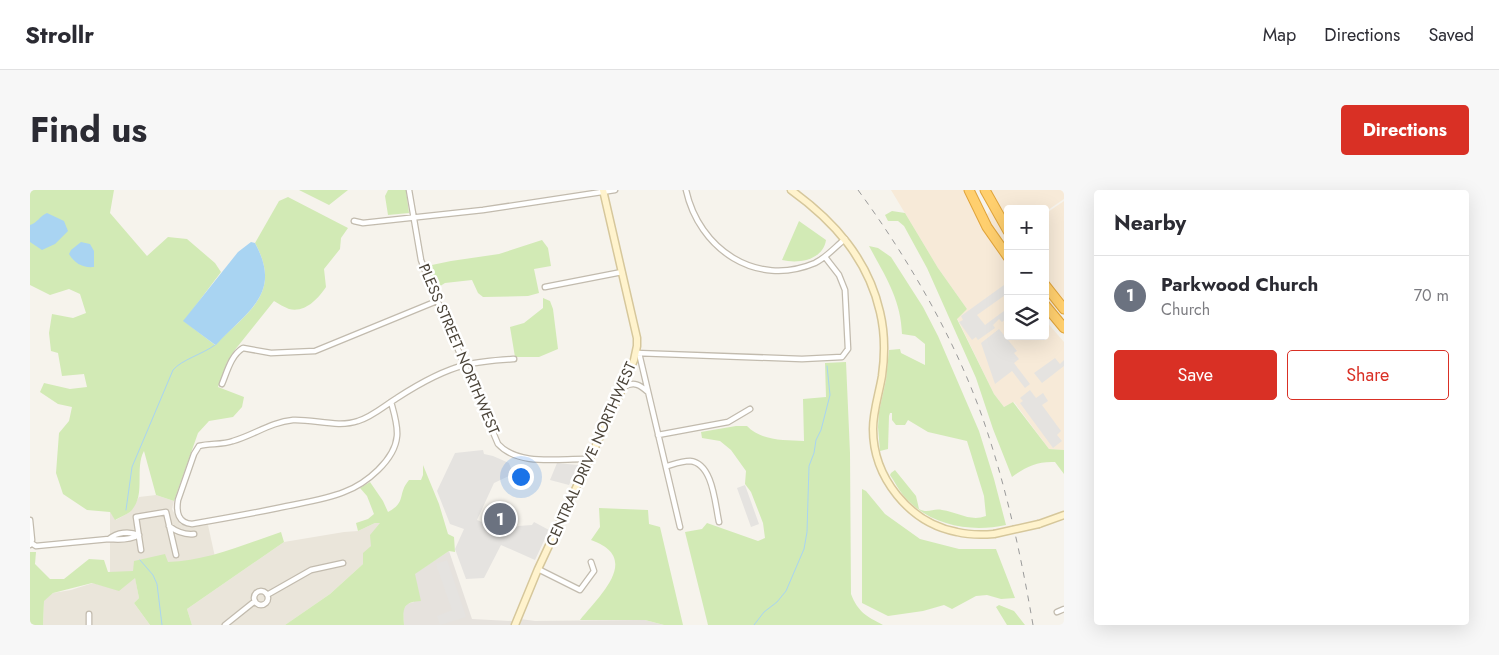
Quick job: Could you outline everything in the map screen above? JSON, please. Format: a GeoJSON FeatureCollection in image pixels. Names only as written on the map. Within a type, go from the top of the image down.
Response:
{"type":"FeatureCollection","features":[{"type":"Feature","properties":{"kind":"highway"},"geometry":{"type":"LineString","coordinates":[[969,190],[987,227],[1004,251]]}},
{"type":"Feature","properties":{"kind":"highway"},"geometry":{"type":"LineString","coordinates":[[985,190],[1004,224]]}},
{"type":"Feature","properties":{"kind":"highway"},"geometry":{"type":"LineString","coordinates":[[1049,291],[1064,309]]}},
{"type":"Feature","properties":{"kind":"highway"},"geometry":{"type":"LineString","coordinates":[[1049,310],[1064,328]]}},
{"type":"Feature","properties":{"kind":"main road"},"geometry":{"type":"LineString","coordinates":[[791,190],[826,218],[845,239],[869,277],[878,301],[884,344],[883,364],[874,412],[873,431],[878,458],[885,477],[901,501],[925,520],[955,532],[981,535],[1039,524],[1064,514]]}},
{"type":"Feature","properties":{"kind":"main road","name":"CENTRAL DRIVE NORTHWEST"},"geometry":{"type":"LineString","coordinates":[[515,625],[538,569],[638,353],[637,338],[603,191]]}},
{"type":"Feature","properties":{"kind":"main road"},"geometry":{"type":"LineString","coordinates":[[1050,520],[1064,510]]}},
{"type":"Feature","properties":{"kind":"street","name":"PLESS STREET NORTHWEST"},"geometry":{"type":"LineString","coordinates":[[409,190],[421,260],[498,444],[508,452],[520,457],[589,459]]}},
{"type":"Feature","properties":{"kind":"street"},"geometry":{"type":"LineString","coordinates":[[354,221],[363,223],[484,210],[615,190]]}},
{"type":"Feature","properties":{"kind":"street"},"geometry":{"type":"LineString","coordinates":[[686,190],[691,210],[710,239],[727,254],[742,263],[779,271],[809,265],[825,257],[845,239]]}},
{"type":"Feature","properties":{"kind":"street"},"geometry":{"type":"LineString","coordinates":[[680,527],[667,466],[638,353],[802,359],[838,358],[846,353],[848,333],[844,290],[839,275],[825,257]]}},
{"type":"Feature","properties":{"kind":"street"},"geometry":{"type":"LineString","coordinates":[[545,286],[622,272]]}},
{"type":"Feature","properties":{"kind":"street"},"geometry":{"type":"LineString","coordinates":[[222,384],[238,350],[243,348],[271,354],[314,351],[438,301]]}},
{"type":"Feature","properties":{"kind":"street"},"geometry":{"type":"LineString","coordinates":[[391,402],[396,424],[397,436],[395,444],[379,468],[356,487],[335,495],[302,503],[192,524],[184,523],[179,516],[176,508],[178,500],[194,454],[199,446],[234,441],[265,426],[280,422],[308,420],[356,422],[367,418],[391,402],[428,380],[449,370],[465,365],[514,359]]}},
{"type":"Feature","properties":{"kind":"street"},"geometry":{"type":"LineString","coordinates":[[623,387],[635,383],[648,393]]}},
{"type":"Feature","properties":{"kind":"street"},"geometry":{"type":"LineString","coordinates":[[658,435],[728,422],[750,410]]}},
{"type":"Feature","properties":{"kind":"street"},"geometry":{"type":"LineString","coordinates":[[667,466],[692,461],[703,466],[708,475],[719,522]]}},
{"type":"Feature","properties":{"kind":"street"},"geometry":{"type":"LineString","coordinates":[[141,550],[136,517],[166,512],[176,556]]}},
{"type":"Feature","properties":{"kind":"street"},"geometry":{"type":"LineString","coordinates":[[30,520],[31,544],[36,546],[109,539],[115,534],[133,533],[139,535]]}},
{"type":"Feature","properties":{"kind":"street"},"geometry":{"type":"LineString","coordinates":[[169,526],[182,533],[194,534]]}},
{"type":"Feature","properties":{"kind":"street"},"geometry":{"type":"LineString","coordinates":[[538,569],[580,590],[594,571],[591,562]]}},
{"type":"Feature","properties":{"kind":"street"},"geometry":{"type":"LineString","coordinates":[[267,595],[311,570],[343,563]]}},
{"type":"Feature","properties":{"kind":"street"},"geometry":{"type":"LineString","coordinates":[[225,625],[255,601],[254,598],[258,592],[264,592],[267,595]]}},
{"type":"Feature","properties":{"kind":"street"},"geometry":{"type":"LineString","coordinates":[[255,601],[257,604],[264,604],[268,598],[267,595]]}},
{"type":"Feature","properties":{"kind":"street"},"geometry":{"type":"LineString","coordinates":[[1057,612],[1064,609]]}},
{"type":"Feature","properties":{"kind":"street"},"geometry":{"type":"LineString","coordinates":[[88,625],[89,614]]}},
{"type":"Feature","properties":{"kind":"shaded area"},"geometry":{"type":"Polygon","coordinates":[[[891,190],[965,190],[981,221],[997,203],[991,190],[1064,190],[1064,199],[1049,209],[1049,205],[1004,205],[1004,340],[1049,340],[1049,325],[1064,342],[1064,450],[1049,449],[1014,402],[1004,407],[994,394],[957,318],[967,309],[938,268],[891,190]]]}},
{"type":"Feature","properties":{"kind":"shaded area"},"geometry":{"type":"Polygon","coordinates":[[[1064,201],[1064,301],[1049,314],[1049,250],[1049,211],[1064,201]]]}},
{"type":"Feature","properties":{"kind":"shaded area"},"geometry":{"type":"Polygon","coordinates":[[[1004,285],[1004,296],[977,315],[985,325],[1004,311],[1004,320],[1002,322],[999,319],[993,325],[995,328],[978,340],[976,337],[972,340],[959,322],[963,320],[961,316],[1004,285]]]}},
{"type":"Feature","properties":{"kind":"shaded area"},"geometry":{"type":"Polygon","coordinates":[[[999,329],[1004,335],[1004,340],[1008,340],[1017,351],[1014,353],[1019,359],[1014,363],[1030,384],[1025,388],[1012,371],[995,384],[981,343],[999,329]]]}},
{"type":"Feature","properties":{"kind":"shaded area"},"geometry":{"type":"Polygon","coordinates":[[[1055,358],[1060,364],[1064,360],[1064,366],[1042,383],[1034,373],[1055,358]]]}},
{"type":"Feature","properties":{"kind":"shaded area"},"geometry":{"type":"Polygon","coordinates":[[[1030,390],[1036,398],[1043,393],[1048,401],[1042,405],[1061,431],[1057,435],[1062,441],[1053,448],[1020,403],[1023,401],[1020,398],[1030,390]]]}},
{"type":"Feature","properties":{"kind":"shaded area"},"geometry":{"type":"Polygon","coordinates":[[[483,450],[484,454],[509,463],[513,474],[494,483],[477,520],[509,533],[518,526],[532,525],[534,522],[549,530],[535,560],[501,545],[484,578],[466,579],[455,549],[464,529],[450,524],[437,491],[455,453],[483,450]]]}},
{"type":"Feature","properties":{"kind":"shaded area"},"geometry":{"type":"Polygon","coordinates":[[[557,463],[578,465],[569,485],[550,480],[557,463]]]}},
{"type":"Feature","properties":{"kind":"shaded area"},"geometry":{"type":"Polygon","coordinates":[[[745,485],[759,524],[751,527],[737,488],[745,485]]]}},
{"type":"Feature","properties":{"kind":"shaded area"},"geometry":{"type":"Polygon","coordinates":[[[156,495],[174,501],[172,509],[180,524],[191,527],[208,525],[215,557],[110,579],[110,512],[116,520],[130,512],[139,497],[156,495]]]}},
{"type":"Feature","properties":{"kind":"shaded area"},"geometry":{"type":"Polygon","coordinates":[[[375,523],[381,523],[363,564],[330,594],[285,625],[192,625],[187,609],[284,542],[358,531],[375,523]]]}},
{"type":"Feature","properties":{"kind":"shaded area"},"geometry":{"type":"Polygon","coordinates":[[[449,551],[472,619],[512,621],[511,625],[404,625],[403,610],[407,604],[414,602],[414,574],[449,551]]]}},
{"type":"Feature","properties":{"kind":"shaded area"},"geometry":{"type":"Polygon","coordinates":[[[447,560],[466,617],[440,625],[437,616],[452,610],[436,564],[447,560]]]}},
{"type":"Feature","properties":{"kind":"shaded area"},"geometry":{"type":"Polygon","coordinates":[[[135,577],[139,598],[134,603],[150,625],[43,625],[44,600],[53,593],[93,583],[119,590],[135,577]]]}},
{"type":"Feature","properties":{"kind":"shaded area"},"geometry":{"type":"Polygon","coordinates":[[[520,619],[535,621],[645,620],[664,625],[518,625],[520,619]]]}},
{"type":"Feature","properties":{"kind":"green space"},"geometry":{"type":"Polygon","coordinates":[[[30,190],[114,190],[110,213],[147,256],[168,237],[187,239],[215,263],[221,272],[184,321],[215,345],[258,301],[263,289],[265,276],[263,261],[255,243],[279,201],[288,197],[348,228],[341,238],[340,249],[324,269],[326,287],[319,296],[306,307],[295,310],[274,301],[234,351],[227,362],[218,387],[244,397],[242,407],[233,417],[209,421],[198,433],[174,501],[156,495],[144,451],[141,458],[138,498],[135,506],[127,514],[115,520],[110,512],[87,510],[63,494],[56,473],[59,433],[69,421],[72,407],[58,404],[40,392],[44,383],[70,389],[87,387],[84,374],[62,376],[58,353],[51,351],[49,333],[52,314],[73,318],[86,313],[80,294],[69,289],[50,295],[30,285],[30,190]]]}},
{"type":"Feature","properties":{"kind":"green space"},"geometry":{"type":"Polygon","coordinates":[[[299,190],[348,190],[329,205],[299,190]]]}},
{"type":"Feature","properties":{"kind":"green space"},"geometry":{"type":"Polygon","coordinates":[[[388,190],[406,190],[409,213],[388,215],[385,196],[388,190]]]}},
{"type":"Feature","properties":{"kind":"green space"},"geometry":{"type":"Polygon","coordinates":[[[892,211],[905,213],[938,268],[967,309],[957,319],[994,394],[1004,407],[1013,402],[1049,449],[1064,450],[1064,474],[1055,462],[1049,462],[1032,465],[1012,477],[976,378],[927,268],[904,226],[898,221],[888,221],[885,215],[892,211]]]}},
{"type":"Feature","properties":{"kind":"green space"},"geometry":{"type":"Polygon","coordinates":[[[799,221],[826,240],[824,247],[815,256],[803,261],[782,260],[799,221]]]}},
{"type":"Feature","properties":{"kind":"green space"},"geometry":{"type":"Polygon","coordinates":[[[542,240],[548,248],[551,266],[534,269],[539,293],[528,296],[483,297],[478,293],[472,280],[445,283],[437,288],[427,266],[499,254],[542,240]]]}},
{"type":"Feature","properties":{"kind":"green space"},"geometry":{"type":"Polygon","coordinates":[[[869,246],[878,248],[891,257],[923,307],[938,336],[979,431],[1006,525],[978,528],[964,527],[937,520],[924,513],[913,505],[901,493],[890,475],[895,470],[916,496],[919,509],[928,511],[942,510],[975,518],[986,516],[984,496],[967,441],[928,432],[908,420],[905,425],[896,425],[892,420],[892,413],[890,413],[888,449],[880,451],[879,412],[886,380],[889,350],[900,349],[901,353],[925,365],[925,344],[915,336],[902,334],[899,310],[895,299],[869,246]]]}},
{"type":"Feature","properties":{"kind":"green space"},"geometry":{"type":"Polygon","coordinates":[[[543,298],[550,301],[553,309],[558,349],[539,357],[515,357],[510,327],[524,323],[543,308],[543,298]]]}},
{"type":"Feature","properties":{"kind":"green space"},"geometry":{"type":"Polygon","coordinates":[[[846,362],[850,453],[851,594],[863,613],[883,625],[708,625],[685,532],[702,529],[707,523],[758,541],[765,538],[763,523],[751,492],[745,484],[746,471],[731,450],[720,441],[702,438],[701,432],[747,426],[759,435],[766,437],[804,441],[803,399],[826,397],[825,363],[846,362]]]}},
{"type":"Feature","properties":{"kind":"green space"},"geometry":{"type":"Polygon","coordinates":[[[423,465],[439,504],[448,534],[454,537],[455,552],[449,551],[415,574],[421,601],[410,603],[405,607],[404,625],[285,625],[330,594],[363,564],[363,553],[371,546],[370,535],[380,523],[375,523],[358,531],[356,523],[368,519],[374,514],[367,496],[360,488],[370,482],[388,512],[398,505],[405,485],[409,480],[421,480],[423,465]]]}},
{"type":"Feature","properties":{"kind":"green space"},"geometry":{"type":"Polygon","coordinates":[[[862,489],[866,491],[885,514],[920,539],[959,549],[996,549],[1015,598],[1001,599],[987,595],[976,596],[952,609],[944,605],[923,611],[888,616],[862,603],[862,489]]]}},
{"type":"Feature","properties":{"kind":"green space"},"geometry":{"type":"Polygon","coordinates":[[[599,508],[648,510],[649,524],[660,527],[683,625],[664,625],[645,620],[580,620],[606,588],[615,567],[614,557],[606,548],[591,540],[600,527],[599,508]]]}},
{"type":"Feature","properties":{"kind":"green space"},"geometry":{"type":"Polygon","coordinates":[[[281,532],[284,542],[187,609],[192,625],[150,625],[134,603],[139,598],[135,578],[119,591],[92,583],[53,593],[44,601],[43,625],[30,625],[30,552],[36,552],[35,564],[50,579],[64,579],[89,559],[104,560],[108,572],[133,571],[134,561],[165,554],[168,562],[197,559],[281,532]]]}},
{"type":"Feature","properties":{"kind":"green space"},"geometry":{"type":"Polygon","coordinates":[[[999,605],[1014,611],[1025,625],[1007,625],[996,607],[999,605]]]}},
{"type":"Feature","properties":{"kind":"water"},"geometry":{"type":"Polygon","coordinates":[[[47,213],[64,221],[68,231],[55,244],[42,250],[30,242],[30,225],[47,213]]]}},
{"type":"Feature","properties":{"kind":"water"},"geometry":{"type":"Polygon","coordinates":[[[81,242],[90,244],[94,251],[94,267],[80,265],[69,254],[81,242]]]}},
{"type":"Feature","properties":{"kind":"water"},"geometry":{"type":"Polygon","coordinates":[[[251,242],[255,243],[263,261],[265,276],[263,289],[258,300],[249,311],[216,345],[183,321],[238,252],[251,242]]]}},
{"type":"Feature","properties":{"kind":"waterway"},"geometry":{"type":"LineString","coordinates":[[126,510],[132,467],[173,370],[181,363],[215,345]]}},
{"type":"Feature","properties":{"kind":"waterway"},"geometry":{"type":"LineString","coordinates":[[754,625],[764,612],[777,602],[786,591],[804,549],[807,532],[809,466],[830,395],[827,366]]}},
{"type":"Feature","properties":{"kind":"waterway"},"geometry":{"type":"LineString","coordinates":[[140,560],[153,575],[157,584],[162,625]]}},
{"type":"Feature","properties":{"kind":"railway"},"geometry":{"type":"LineString","coordinates":[[858,190],[895,243],[929,300],[972,389],[1006,495],[1033,625]]}},
{"type":"Feature","properties":{"kind":"place","name":"Parkwood Church"},"geometry":{"type":"Point","coordinates":[500,519]}}]}
